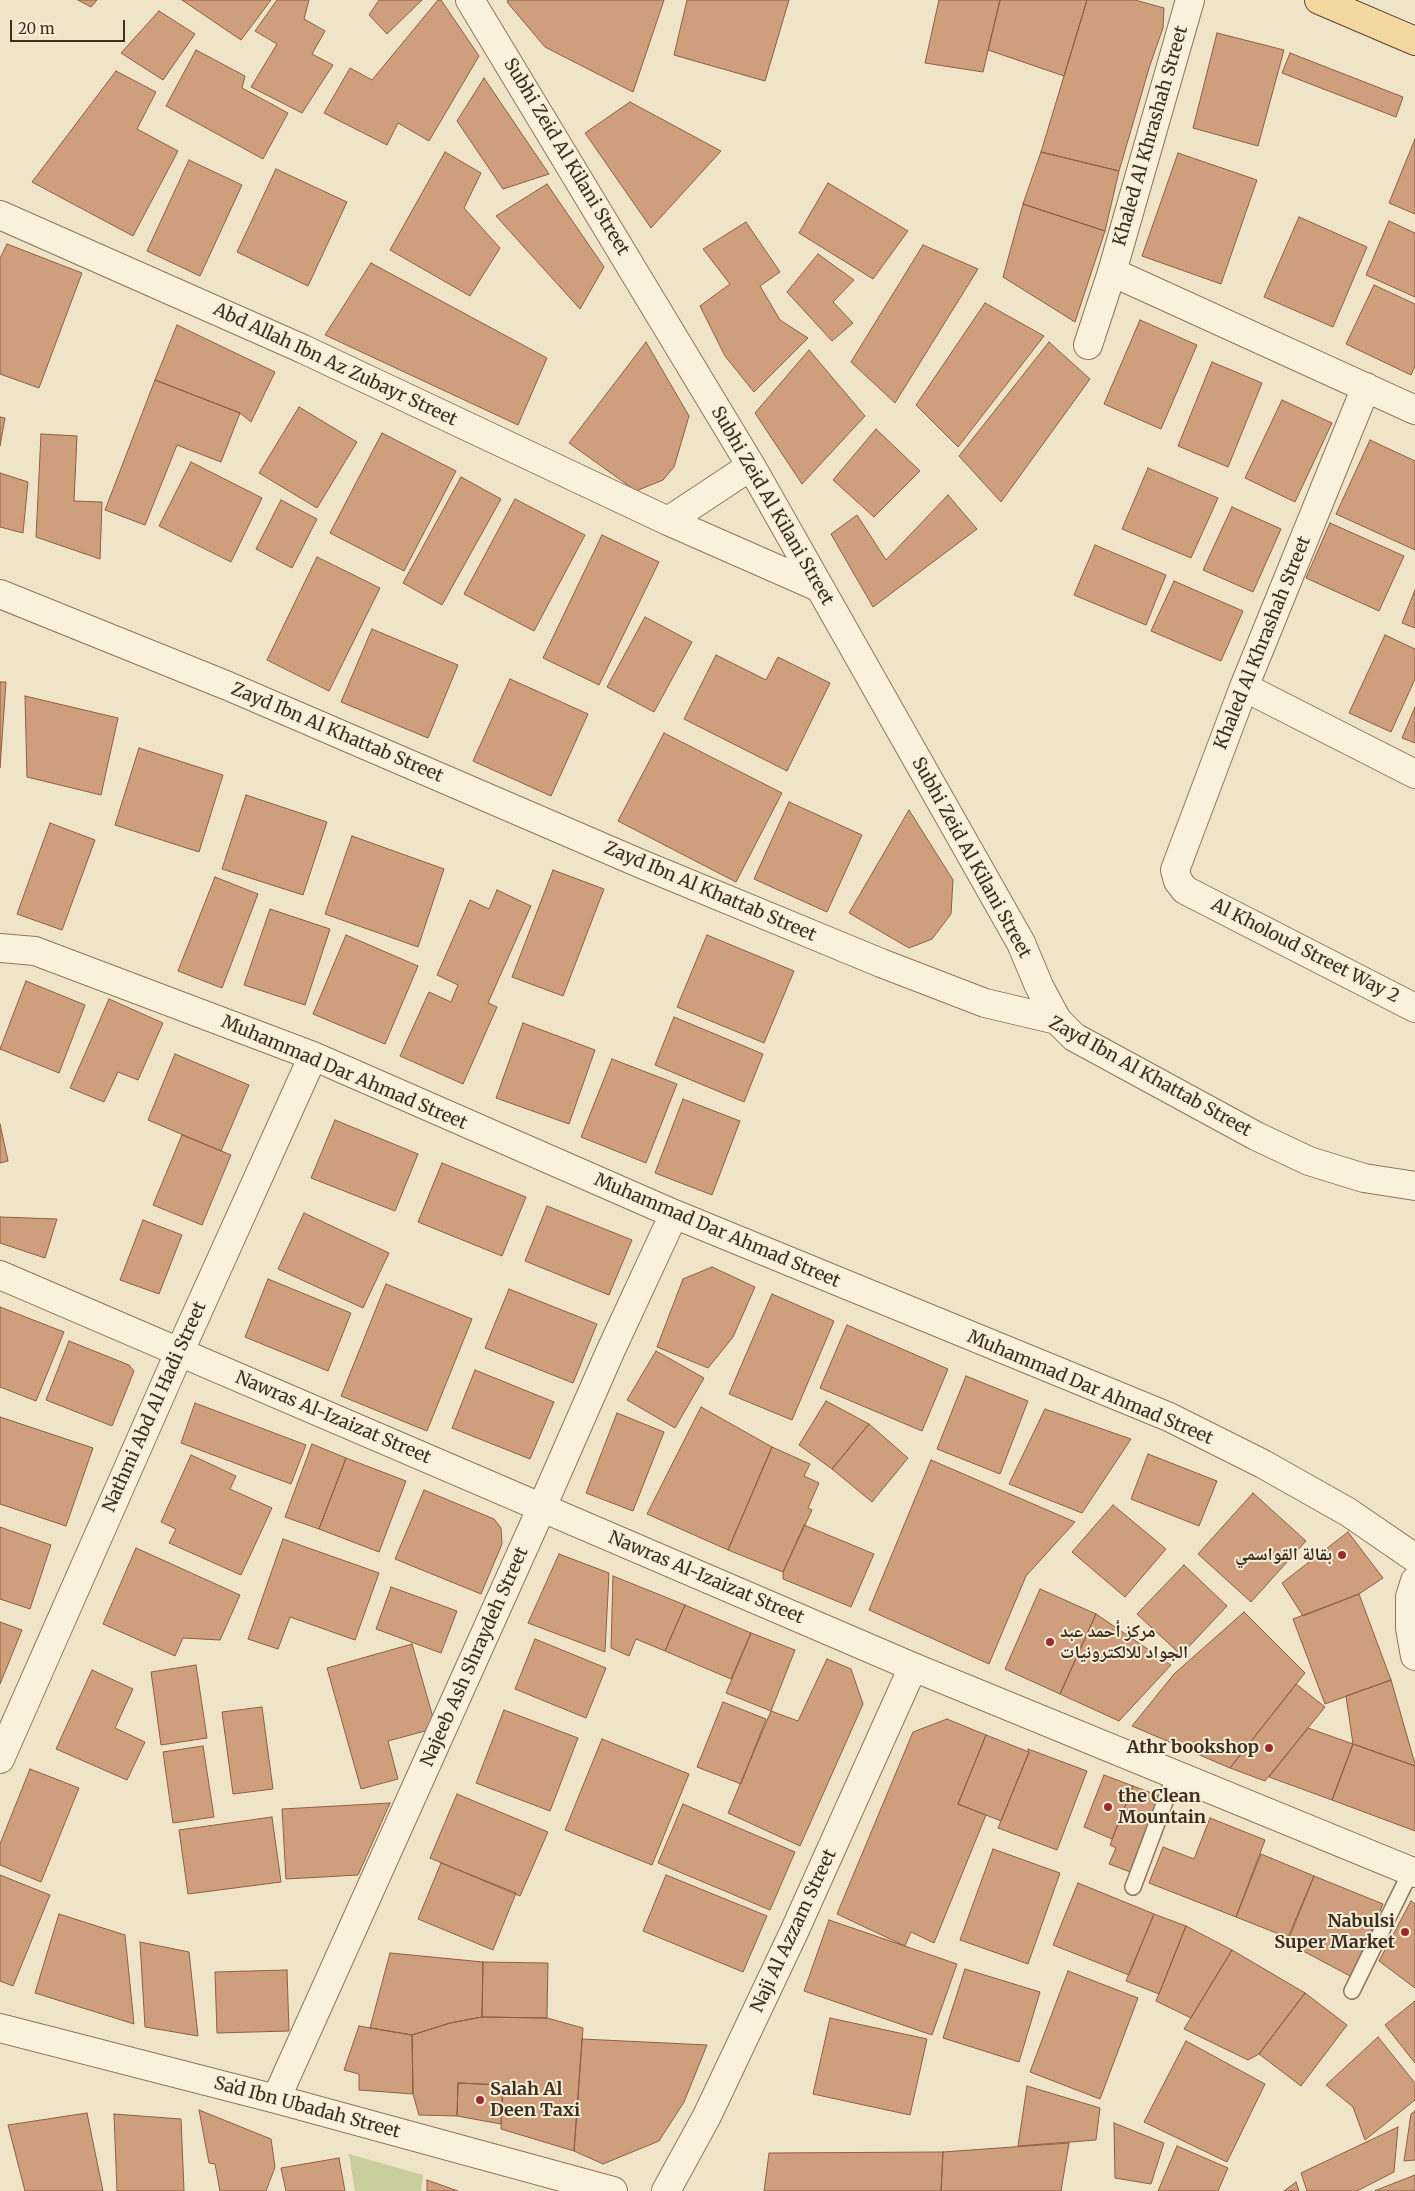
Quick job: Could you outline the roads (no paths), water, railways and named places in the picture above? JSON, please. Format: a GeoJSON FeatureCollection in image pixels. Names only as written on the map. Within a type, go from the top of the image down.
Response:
{"type":"FeatureCollection","features":[{"type":"Feature","properties":{"kind":"main road"},"geometry":{"type":"LineString","coordinates":[[1319,0],[1415,41]]}},
{"type":"Feature","properties":{"kind":"street","name":"Subhi Zeid Al Kilani Street"},"geometry":{"type":"LineString","coordinates":[[470,0],[751,466],[1021,943],[1039,986],[1066,1029]]}},
{"type":"Feature","properties":{"kind":"street","name":"Khaled Al Khrashah Street"},"geometry":{"type":"LineString","coordinates":[[1088,344],[1112,272],[1190,0]]}},
{"type":"Feature","properties":{"kind":"street","name":"Abd Allah Ibn Az Zubayr Street"},"geometry":{"type":"LineString","coordinates":[[0,215],[304,349],[668,521],[818,587]]}},
{"type":"Feature","properties":{"kind":"street"},"geometry":{"type":"LineString","coordinates":[[1112,272],[1415,410]]}},
{"type":"Feature","properties":{"kind":"street","name":"Khaled Al Khrashah Street"},"geometry":{"type":"LineString","coordinates":[[1195,895],[1185,890],[1178,881],[1175,870],[1244,687],[1366,387]]}},
{"type":"Feature","properties":{"kind":"street"},"geometry":{"type":"LineString","coordinates":[[668,521],[751,466]]}},
{"type":"Feature","properties":{"kind":"street","name":"Zayd Ibn Al Khattab Street"},"geometry":{"type":"LineString","coordinates":[[0,594],[228,686],[639,863],[881,963],[985,1003],[1066,1029],[1256,1136],[1309,1161],[1364,1178],[1415,1186]]}},
{"type":"Feature","properties":{"kind":"street"},"geometry":{"type":"LineString","coordinates":[[1244,687],[1415,774]]}},
{"type":"Feature","properties":{"kind":"street","name":"Al Kholoud Street Way 2"},"geometry":{"type":"LineString","coordinates":[[1195,895],[1415,1008]]}},
{"type":"Feature","properties":{"kind":"street","name":"Muhammad Dar Ahmad Street"},"geometry":{"type":"LineString","coordinates":[[0,948],[35,951],[313,1056],[674,1214],[1169,1417],[1263,1464],[1348,1512],[1415,1558]]}},
{"type":"Feature","properties":{"kind":"street","name":"Nathmi Abd Al Hadi Street"},"geometry":{"type":"LineString","coordinates":[[0,1759],[179,1353],[313,1056]]}},
{"type":"Feature","properties":{"kind":"street","name":"Najeeb Ash Shraydeh Street"},"geometry":{"type":"LineString","coordinates":[[276,2099],[610,1352],[674,1214]]}},
{"type":"Feature","properties":{"kind":"street","name":"Nawras Al-Izaizat Street"},"geometry":{"type":"LineString","coordinates":[[0,1274],[179,1353],[913,1667],[1413,1872]]}},
{"type":"Feature","properties":{"kind":"street"},"geometry":{"type":"LineString","coordinates":[[1415,1581],[1410,1597],[1410,1628],[1415,1656]]}},
{"type":"Feature","properties":{"kind":"street","name":"Naji Al Azzam Street"},"geometry":{"type":"LineString","coordinates":[[666,2191],[707,2116],[736,2055],[913,1667]]}},
{"type":"Feature","properties":{"kind":"street","name":"Saʻd Ibn Ubadah Street"},"geometry":{"type":"LineString","coordinates":[[0,2028],[276,2099],[613,2191]]}},
{"type":"Feature","properties":{"kind":"lane"},"geometry":{"type":"LineString","coordinates":[[1133,1887],[1175,1775]]}},
{"type":"Feature","properties":{"kind":"lane"},"geometry":{"type":"LineString","coordinates":[[1352,1992],[1413,1872]]}},
{"type":"Feature","properties":{"kind":"place","name":"بقالة القواسمي"},"geometry":{"type":"Point","coordinates":[1342,1555]}},
{"type":"Feature","properties":{"kind":"place","name":"مركز أحمد عبد الجواد للالكترونيات"},"geometry":{"type":"Point","coordinates":[1050,1642]}},
{"type":"Feature","properties":{"kind":"place","name":"Athr bookshop"},"geometry":{"type":"Point","coordinates":[1269,1748]}},
{"type":"Feature","properties":{"kind":"place","name":"the Clean Mountain"},"geometry":{"type":"Point","coordinates":[1108,1807]}},
{"type":"Feature","properties":{"kind":"place","name":"Nabulsi Super Market"},"geometry":{"type":"Point","coordinates":[1405,1932]}},
{"type":"Feature","properties":{"kind":"place","name":"Salah Al Deen Taxi"},"geometry":{"type":"Point","coordinates":[480,2100]}}]}
